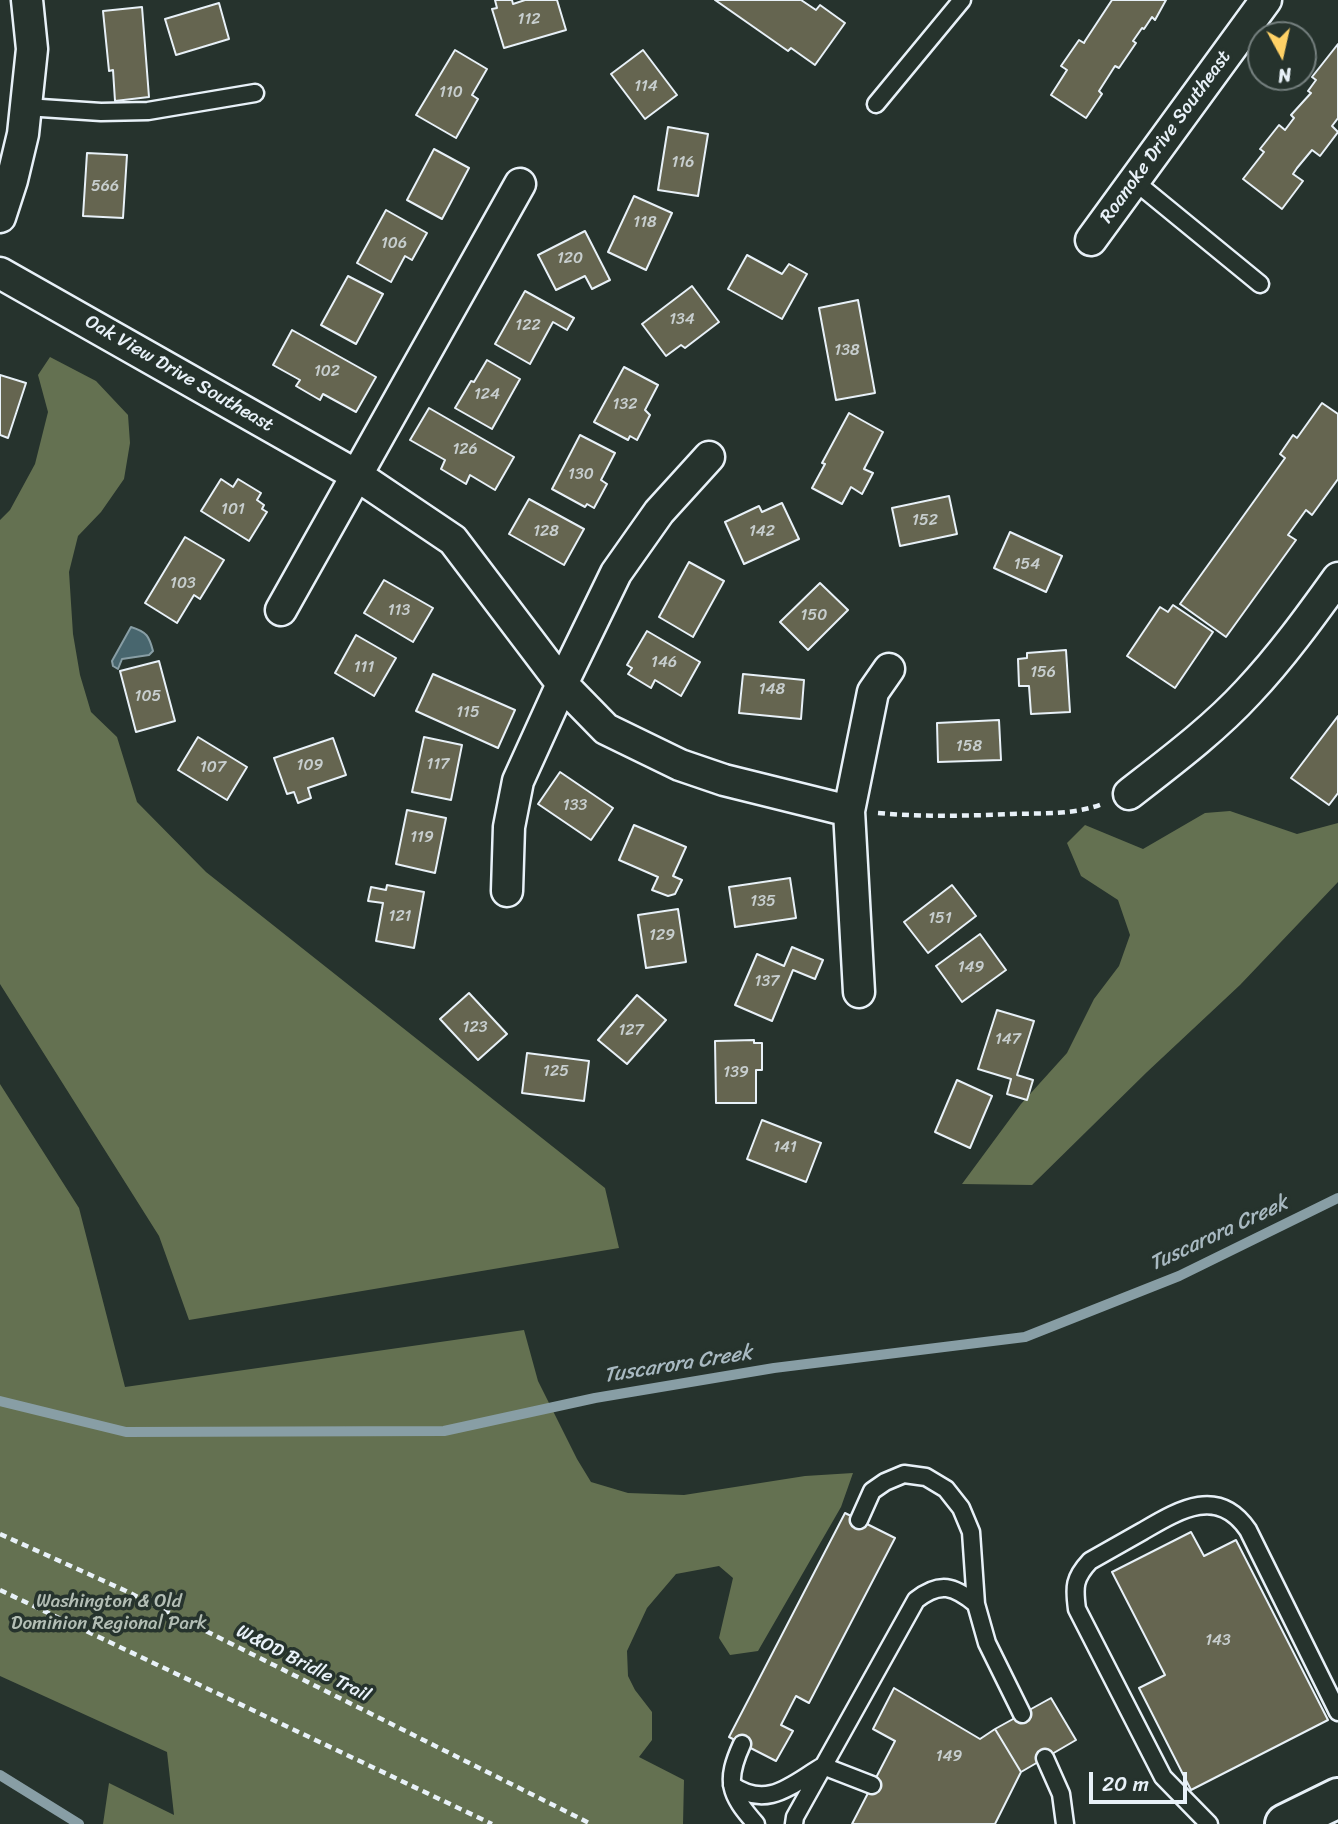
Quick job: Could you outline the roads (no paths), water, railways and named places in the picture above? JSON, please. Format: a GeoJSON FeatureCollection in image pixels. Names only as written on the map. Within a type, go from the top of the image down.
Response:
{"type":"FeatureCollection","features":[{"type":"Feature","properties":{"kind":"main road"},"geometry":{"type":"LineString","coordinates":[[1285,1824],[1338,1798]]}},
{"type":"Feature","properties":{"kind":"street"},"geometry":{"type":"LineString","coordinates":[[0,217],[23,134],[32,49],[27,0]]}},
{"type":"Feature","properties":{"kind":"street","name":"Roanoke Drive Southeast"},"geometry":{"type":"LineString","coordinates":[[1091,240],[1266,0]]}},
{"type":"Feature","properties":{"kind":"street"},"geometry":{"type":"LineString","coordinates":[[281,610],[520,184]]}},
{"type":"Feature","properties":{"kind":"street","name":"Oak View Drive Southeast"},"geometry":{"type":"LineString","coordinates":[[0,273],[358,476],[453,540],[562,684],[606,729],[680,765],[724,780],[849,811]]}},
{"type":"Feature","properties":{"kind":"street"},"geometry":{"type":"LineString","coordinates":[[507,891],[509,827],[518,781],[562,684],[616,573],[659,512],[709,457]]}},
{"type":"Feature","properties":{"kind":"street"},"geometry":{"type":"LineString","coordinates":[[1129,794],[1177,757],[1247,694],[1300,631],[1338,578]]}},
{"type":"Feature","properties":{"kind":"street"},"geometry":{"type":"LineString","coordinates":[[859,992],[849,811],[873,692],[889,669]]}},
{"type":"Feature","properties":{"kind":"lane"},"geometry":{"type":"LineString","coordinates":[[876,104],[962,0]]}},
{"type":"Feature","properties":{"kind":"lane"},"geometry":{"type":"LineString","coordinates":[[26,107],[101,112],[148,111],[255,93]]}},
{"type":"Feature","properties":{"kind":"lane"},"geometry":{"type":"LineString","coordinates":[[1133,180],[1260,284]]}},
{"type":"Feature","properties":{"kind":"lane"},"geometry":{"type":"LineString","coordinates":[[859,1520],[872,1491],[904,1474],[926,1477],[946,1489],[961,1508],[971,1532],[976,1604],[988,1643],[1022,1714]]}},
{"type":"Feature","properties":{"kind":"lane"},"geometry":{"type":"LineString","coordinates":[[1209,1824],[1163,1777],[1077,1609],[1075,1590],[1079,1573],[1090,1561],[1181,1509],[1202,1505],[1221,1508],[1238,1516],[1248,1530],[1338,1712]]}},
{"type":"Feature","properties":{"kind":"lane"},"geometry":{"type":"LineString","coordinates":[[794,1824],[794,1817],[916,1600],[929,1590],[943,1587],[960,1591],[976,1604]]}},
{"type":"Feature","properties":{"kind":"lane"},"geometry":{"type":"LineString","coordinates":[[743,1744],[732,1767],[732,1785],[742,1808],[757,1824]]}},
{"type":"Feature","properties":{"kind":"lane"},"geometry":{"type":"LineString","coordinates":[[1045,1758],[1061,1794],[1065,1824]]}},
{"type":"Feature","properties":{"kind":"lane"},"geometry":{"type":"LineString","coordinates":[[823,1766],[872,1784]]}},
{"type":"Feature","properties":{"kind":"lane"},"geometry":{"type":"LineString","coordinates":[[732,1785],[744,1794],[766,1796],[787,1790],[823,1766]]}},
{"type":"Feature","properties":{"kind":"water"},"geometry":{"type":"Polygon","coordinates":[[[131,627],[146,635],[153,651],[149,655],[122,659],[118,669],[113,666],[112,661],[131,627]]]}},
{"type":"Feature","properties":{"kind":"waterway","name":"Tuscarora Creek"},"geometry":{"type":"LineString","coordinates":[[0,1401],[126,1432],[444,1431],[595,1398],[774,1368],[1025,1337],[1179,1276],[1338,1198]]}},
{"type":"Feature","properties":{"kind":"waterway"},"geometry":{"type":"LineString","coordinates":[[0,1775],[79,1824]]}},
{"type":"Feature","properties":{"kind":"park label","name":"Washington & Old Dominion Regional Park"},"geometry":{"type":"Point","coordinates":[109,1613]}}]}
